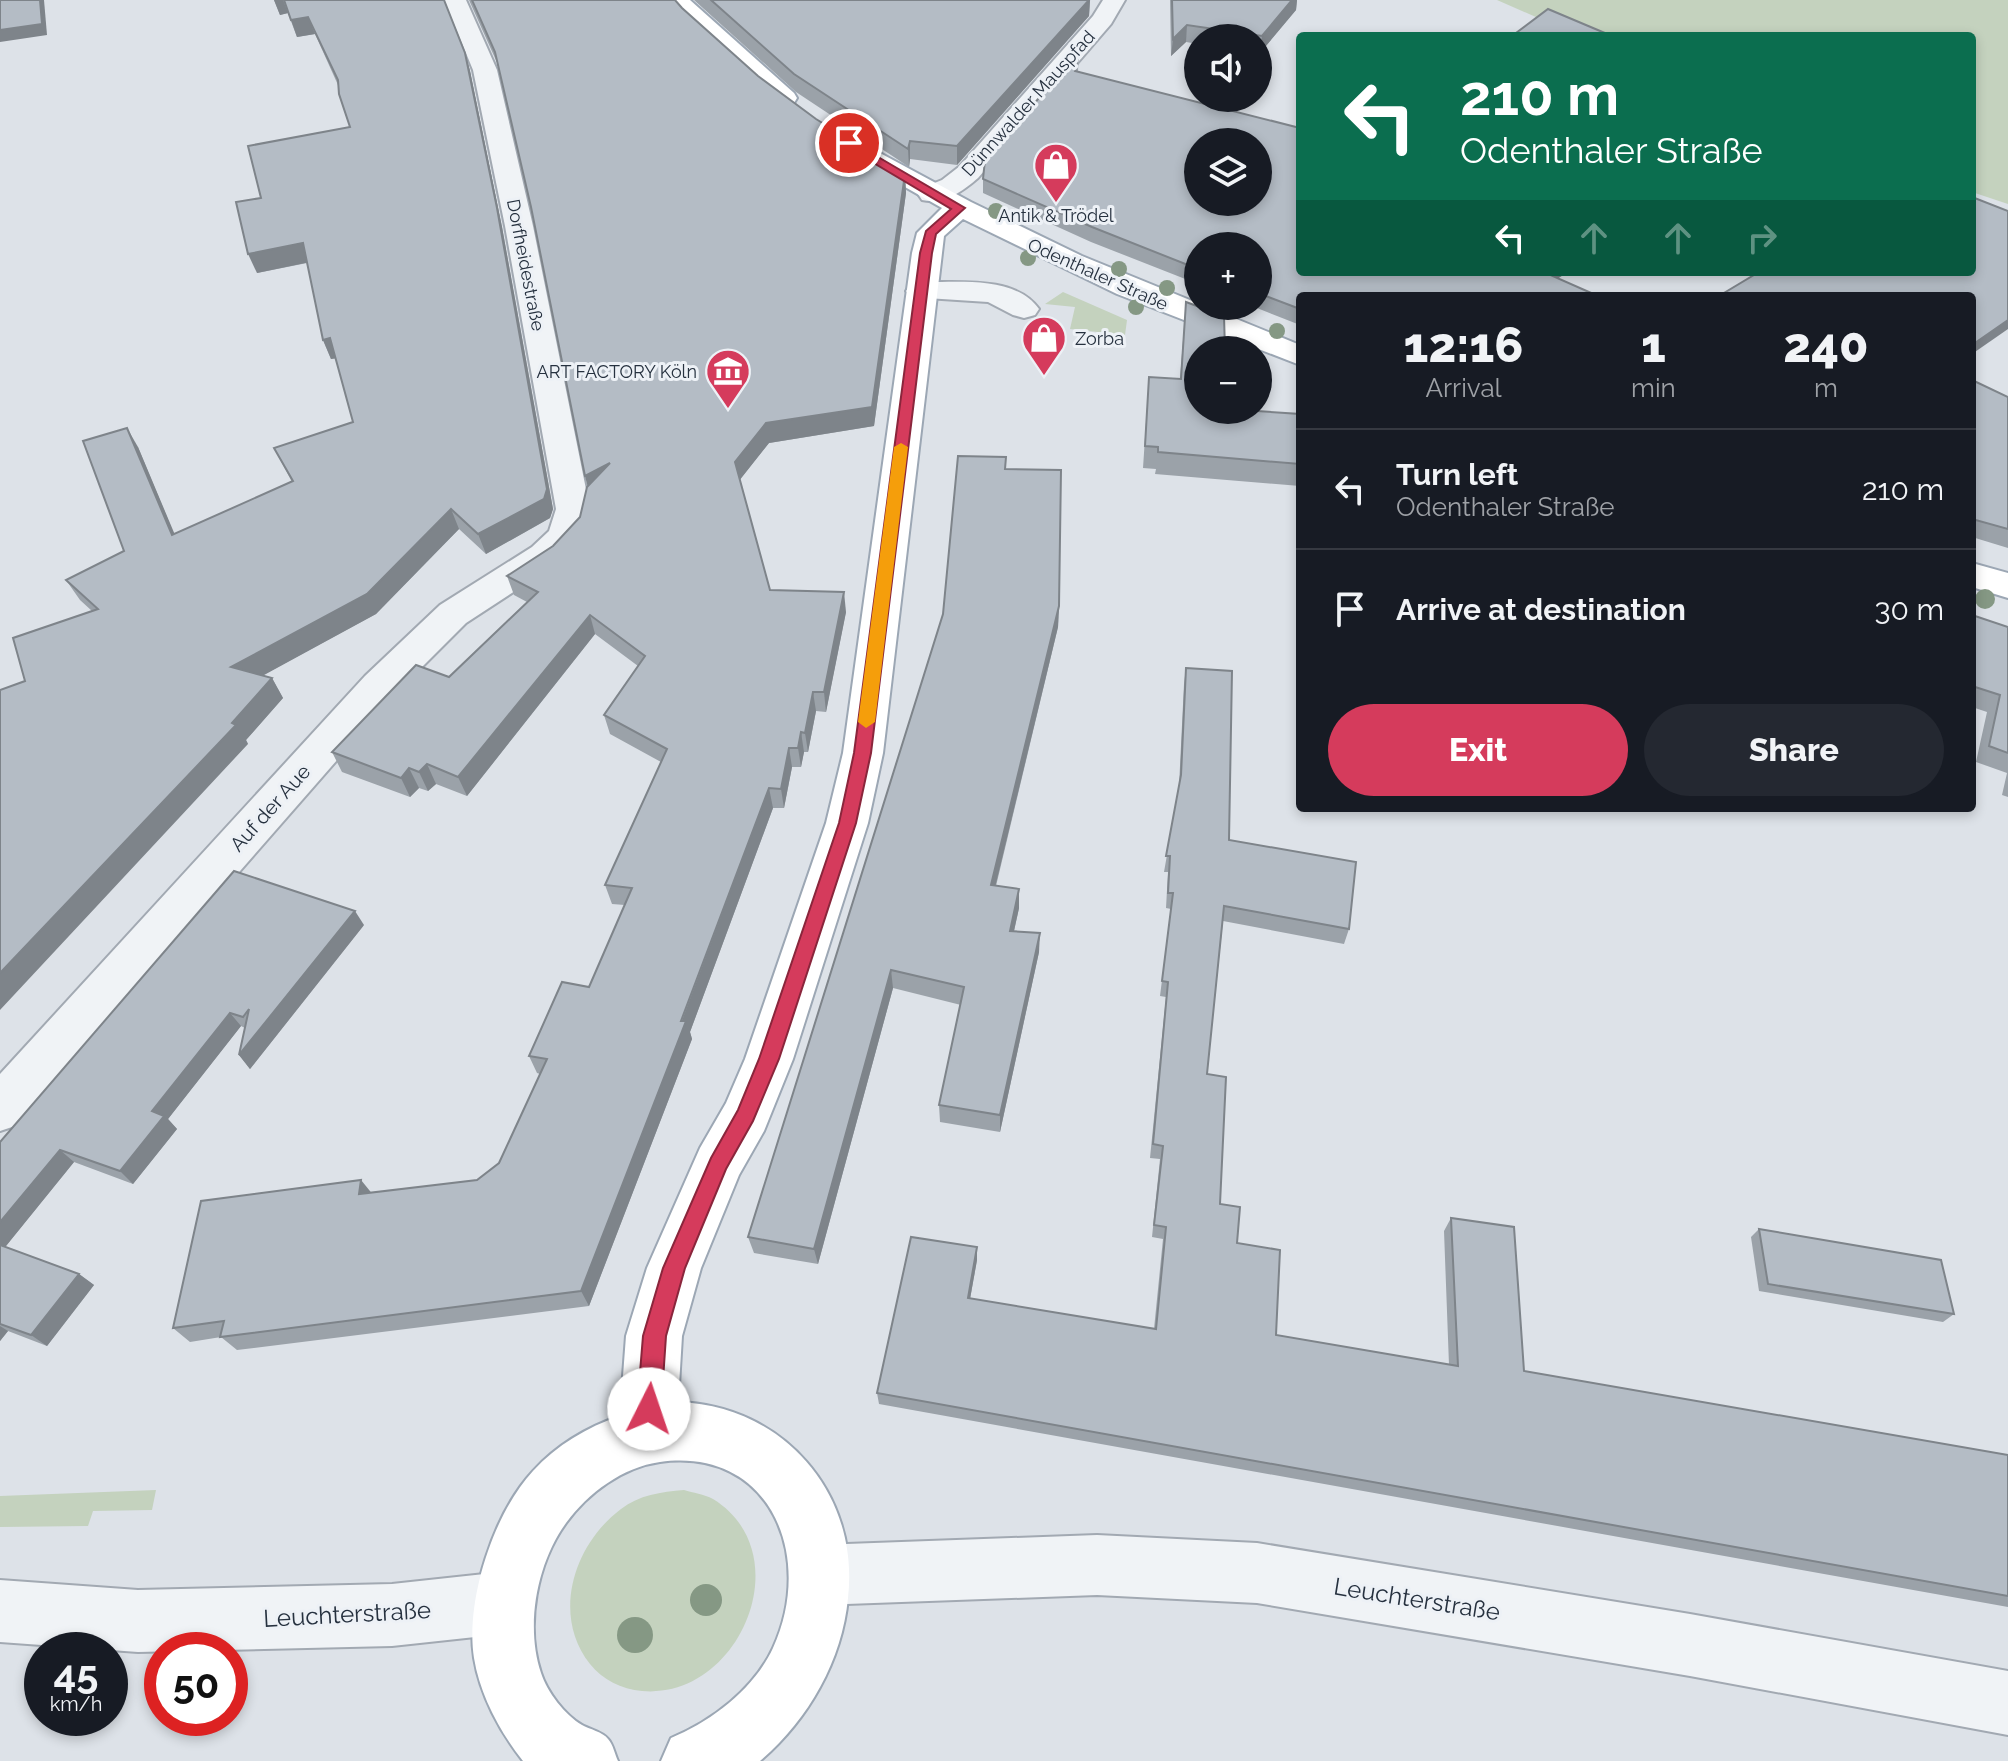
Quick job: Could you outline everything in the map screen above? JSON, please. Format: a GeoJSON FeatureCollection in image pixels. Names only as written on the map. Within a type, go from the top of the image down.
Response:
{"type":"FeatureCollection","features":[{"type":"Feature","properties":{"kind":"main road"},"geometry":{"type":"LineString","coordinates":[[677,0],[772,89],[810,116]]}},
{"type":"Feature","properties":{"kind":"main road","name":"Odenthaler Straße"},"geometry":{"type":"LineString","coordinates":[[836,134],[946,201],[1151,298],[1296,354]]}},
{"type":"Feature","properties":{"kind":"main road","name":"Dünnwalder Mauspfad"},"geometry":{"type":"LineString","coordinates":[[647,1433],[654,1336],[674,1268],[718,1164],[746,1115],[769,1059],[847,823],[863,753],[921,291],[931,233],[946,201]]}},
{"type":"Feature","properties":{"kind":"main road"},"geometry":{"type":"LineString","coordinates":[[1976,576],[2008,586]]}},
{"type":"Feature","properties":{"kind":"main road"},"geometry":{"type":"LineString","coordinates":[[585,1761],[550,1742],[518,1700],[502,1647],[503,1603],[524,1535],[556,1488],[599,1453],[647,1433],[696,1429],[741,1441],[780,1469],[807,1509],[819,1575],[815,1618],[794,1674],[757,1722],[707,1757],[694,1761]]}},
{"type":"Feature","properties":{"kind":"street","name":"Dorfheidestraße"},"geometry":{"type":"LineString","coordinates":[[455,0],[485,70],[519,226],[573,509],[566,535]]}},
{"type":"Feature","properties":{"kind":"street","name":"Dünnwalder Mauspfad"},"geometry":{"type":"LineString","coordinates":[[946,201],[952,186],[969,172],[1103,19],[1114,0]]}},
{"type":"Feature","properties":{"kind":"street"},"geometry":{"type":"LineString","coordinates":[[921,291],[994,293],[1024,309]]}},
{"type":"Feature","properties":{"kind":"street","name":"Auf der Aue"},"geometry":{"type":"LineString","coordinates":[[0,1109],[379,686],[453,614],[545,555],[566,535]]}},
{"type":"Feature","properties":{"kind":"street","name":"Leuchterstraße"},"geometry":{"type":"LineString","coordinates":[[819,1575],[1097,1565],[1257,1573],[1690,1645],[2008,1703]]}},
{"type":"Feature","properties":{"kind":"street","name":"Leuchterstraße"},"geometry":{"type":"LineString","coordinates":[[0,1611],[138,1621],[392,1615],[503,1603]]}},
{"type":"Feature","properties":{"kind":"green space"},"geometry":{"type":"Polygon","coordinates":[[[1497,0],[2008,0],[2008,204],[1976,193],[1976,32],[1570,32],[1497,0]]]}},
{"type":"Feature","properties":{"kind":"green space"},"geometry":{"type":"Polygon","coordinates":[[[1063,292],[1127,320],[1125,335],[1070,329],[1075,307],[1045,304],[1063,292]]]}},
{"type":"Feature","properties":{"kind":"green space"},"geometry":{"type":"Polygon","coordinates":[[[156,1490],[152,1510],[93,1511],[88,1526],[0,1527],[0,1496],[156,1490]]]}},
{"type":"Feature","properties":{"kind":"green space"},"geometry":{"type":"Polygon","coordinates":[[[684,1490],[713,1499],[739,1523],[753,1553],[755,1586],[747,1619],[731,1648],[707,1672],[677,1688],[642,1691],[627,1688],[601,1675],[578,1645],[570,1603],[573,1581],[591,1541],[621,1509],[643,1497],[684,1490]]]}},
{"type":"Feature","properties":{"kind":"building"},"geometry":{"type":"Polygon","coordinates":[[[0,0],[40,0],[42,24],[0,30],[0,0]]]}},
{"type":"Feature","properties":{"kind":"building"},"geometry":{"type":"Polygon","coordinates":[[[284,0],[444,0],[465,53],[497,208],[547,489],[544,499],[478,534],[451,509],[367,594],[231,667],[272,678],[232,723],[236,725],[0,973],[0,690],[25,681],[13,638],[98,609],[66,580],[124,551],[83,441],[127,428],[172,535],[293,481],[274,448],[353,422],[330,338],[323,340],[303,243],[248,254],[236,202],[261,198],[248,146],[350,127],[339,94],[338,80],[308,17],[291,20],[284,0]]]}},
{"type":"Feature","properties":{"kind":"building"},"geometry":{"type":"Polygon","coordinates":[[[472,0],[675,0],[758,76],[816,119],[905,174],[872,407],[766,423],[735,462],[770,590],[844,592],[824,692],[813,692],[805,733],[801,732],[798,748],[789,748],[781,789],[769,788],[681,1021],[686,1021],[581,1291],[220,1337],[224,1321],[173,1328],[201,1201],[361,1180],[359,1194],[477,1180],[499,1163],[547,1059],[529,1056],[562,982],[589,987],[632,888],[605,885],[667,749],[604,715],[645,656],[590,615],[458,777],[427,764],[419,772],[409,768],[401,778],[332,752],[416,665],[449,677],[538,592],[507,576],[553,546],[580,517],[587,487],[610,463],[585,476],[531,207],[495,52],[472,0]]]}},
{"type":"Feature","properties":{"kind":"building"},"geometry":{"type":"Polygon","coordinates":[[[711,0],[1089,0],[957,146],[910,141],[908,149],[794,74],[711,0]]]}},
{"type":"Feature","properties":{"kind":"building"},"geometry":{"type":"Polygon","coordinates":[[[1172,0],[1292,0],[1272,24],[1184,24],[1173,39],[1172,0]]]}},
{"type":"Feature","properties":{"kind":"building"},"geometry":{"type":"Polygon","coordinates":[[[1548,9],[1603,32],[1517,32],[1548,9]]]}},
{"type":"Feature","properties":{"kind":"building"},"geometry":{"type":"Polygon","coordinates":[[[1079,52],[1075,71],[1184,99],[1184,112],[1237,112],[1296,127],[1296,276],[1553,276],[1589,292],[1296,292],[1296,307],[1272,298],[1272,232],[1184,232],[1184,263],[983,179],[985,160],[1079,52]]]}},
{"type":"Feature","properties":{"kind":"building"},"geometry":{"type":"Polygon","coordinates":[[[1976,199],[2008,211],[2008,320],[1976,342],[1976,292],[1726,292],[1752,276],[1976,276],[1976,199]]]}},
{"type":"Feature","properties":{"kind":"building"},"geometry":{"type":"Polygon","coordinates":[[[1185,320],[1224,320],[1225,336],[1184,336],[1184,424],[1272,424],[1272,412],[1296,414],[1296,464],[1158,452],[1158,447],[1145,446],[1149,377],[1181,379],[1185,320]]]}},
{"type":"Feature","properties":{"kind":"building"},"geometry":{"type":"Polygon","coordinates":[[[1976,382],[2008,397],[2008,529],[1976,520],[1976,382]]]}},
{"type":"Feature","properties":{"kind":"building"},"geometry":{"type":"Polygon","coordinates":[[[958,456],[1006,457],[1005,469],[1061,470],[1059,606],[991,885],[1019,889],[1010,931],[1040,933],[1000,1115],[939,1105],[964,987],[891,970],[814,1249],[748,1237],[943,614],[958,456]]]}},
{"type":"Feature","properties":{"kind":"building"},"geometry":{"type":"Polygon","coordinates":[[[1976,616],[2008,627],[2008,753],[1989,746],[2000,695],[1976,687],[1976,616]]]}},
{"type":"Feature","properties":{"kind":"building"},"geometry":{"type":"Polygon","coordinates":[[[1186,668],[1232,671],[1229,840],[1356,862],[1349,929],[1224,906],[1207,1074],[1226,1077],[1220,1204],[1240,1207],[1237,1243],[1280,1250],[1276,1335],[1458,1366],[1451,1218],[1514,1227],[1524,1371],[2008,1455],[2008,1596],[877,1393],[911,1237],[977,1247],[968,1298],[1156,1329],[1166,1227],[1154,1225],[1163,1146],[1153,1144],[1168,982],[1162,981],[1173,893],[1168,893],[1170,856],[1166,856],[1181,775],[1186,668]]]}},
{"type":"Feature","properties":{"kind":"building"},"geometry":{"type":"Polygon","coordinates":[[[234,871],[355,911],[239,1055],[249,1009],[243,1017],[230,1013],[152,1111],[164,1116],[120,1171],[60,1150],[0,1222],[0,1142],[234,871]]]}},
{"type":"Feature","properties":{"kind":"building"},"geometry":{"type":"Polygon","coordinates":[[[1759,1229],[1941,1260],[1954,1314],[1768,1284],[1759,1229]]]}},
{"type":"Feature","properties":{"kind":"building"},"geometry":{"type":"Polygon","coordinates":[[[0,1245],[79,1274],[31,1335],[0,1324],[0,1245]]]}},
{"type":"Feature","properties":{"kind":"slow traffic"},"geometry":{"type":"LineString","coordinates":[[866,722],[901,447]]}},
{"type":"Feature","properties":{"kind":"place","name":"Antik & Trödel"},"geometry":{"type":"Point","coordinates":[1056,204]}},
{"type":"Feature","properties":{"kind":"place","name":"Zorba"},"geometry":{"type":"Point","coordinates":[1044,377]}},
{"type":"Feature","properties":{"kind":"place","name":"ART FACTORY Köln"},"geometry":{"type":"Point","coordinates":[728,410]}},
{"type":"Feature","properties":{"kind":"route"},"geometry":{"type":"LineString","coordinates":[[649,1409],[654,1336],[674,1268],[718,1164],[746,1115],[769,1059],[847,823],[863,753],[926,253],[931,233],[959,208],[849,143]]}}]}
